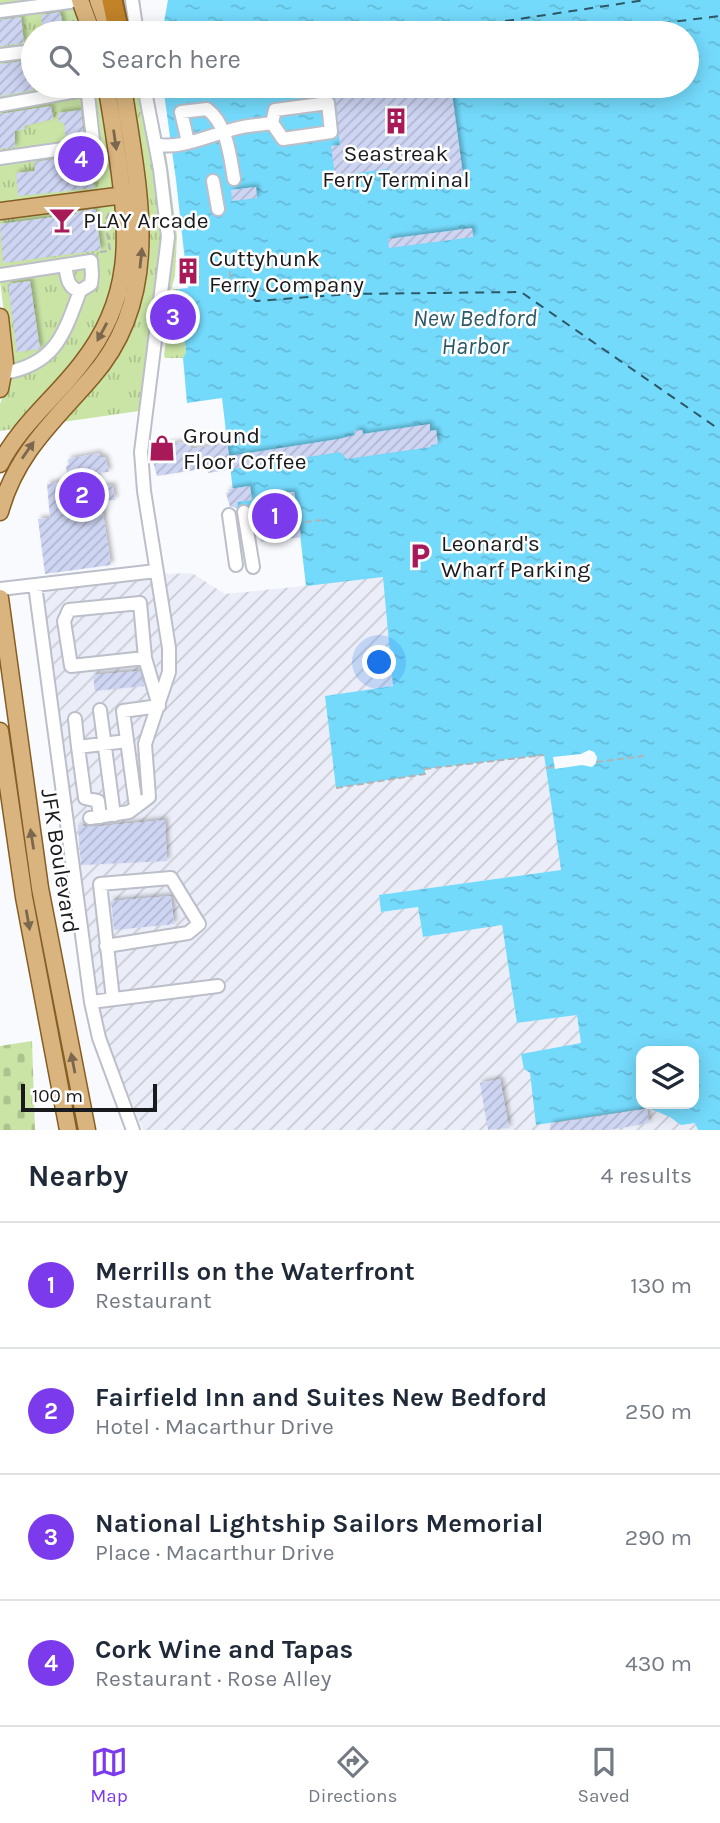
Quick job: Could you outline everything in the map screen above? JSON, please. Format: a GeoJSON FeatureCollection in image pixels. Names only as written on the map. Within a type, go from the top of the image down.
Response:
{"type":"FeatureCollection","features":[{"type":"Feature","properties":{"kind":"highway"},"geometry":{"type":"LineString","coordinates":[[111,0],[115,21]]}},
{"type":"Feature","properties":{"kind":"main road"},"geometry":{"type":"LineString","coordinates":[[98,0],[106,21]]}},
{"type":"Feature","properties":{"kind":"main road"},"geometry":{"type":"LineString","coordinates":[[75,1],[86,21]]}},
{"type":"Feature","properties":{"kind":"main road"},"geometry":{"type":"LineString","coordinates":[[0,512],[12,477],[25,454],[94,376],[111,351],[123,327],[137,286],[142,232],[109,98]]}},
{"type":"Feature","properties":{"kind":"main road"},"geometry":{"type":"LineString","coordinates":[[0,464],[23,428],[84,361],[108,321],[118,293],[126,251],[131,194],[124,98]]}},
{"type":"Feature","properties":{"kind":"main road"},"geometry":{"type":"LineString","coordinates":[[0,211],[131,194]]}},
{"type":"Feature","properties":{"kind":"main road"},"geometry":{"type":"LineString","coordinates":[[0,317],[2,381]]}},
{"type":"Feature","properties":{"kind":"main road","name":"JFK Boulevard"},"geometry":{"type":"LineString","coordinates":[[0,598],[38,877],[87,1130]]}},
{"type":"Feature","properties":{"kind":"main road","name":"JFK Boulevard"},"geometry":{"type":"LineString","coordinates":[[0,731],[26,908],[68,1130]]}},
{"type":"Feature","properties":{"kind":"street"},"geometry":{"type":"LineString","coordinates":[[132,0],[135,21]]}},
{"type":"Feature","properties":{"kind":"street"},"geometry":{"type":"LineString","coordinates":[[0,11],[21,4],[75,1]]}},
{"type":"Feature","properties":{"kind":"street"},"geometry":{"type":"LineString","coordinates":[[0,55],[21,52]]}},
{"type":"Feature","properties":{"kind":"street"},"geometry":{"type":"LineString","coordinates":[[0,105],[36,98]]}},
{"type":"Feature","properties":{"kind":"street"},"geometry":{"type":"LineString","coordinates":[[0,158],[89,146],[93,143],[93,138],[89,98]]}},
{"type":"Feature","properties":{"kind":"street"},"geometry":{"type":"LineString","coordinates":[[75,719],[85,798],[98,802],[95,817],[129,812],[149,797],[145,744],[169,672],[169,648],[143,484],[141,452],[167,253],[164,198],[146,98]]}},
{"type":"Feature","properties":{"kind":"street"},"geometry":{"type":"LineString","coordinates":[[328,103],[331,132],[283,139],[272,123],[275,110],[328,103]]}},
{"type":"Feature","properties":{"kind":"street"},"geometry":{"type":"LineString","coordinates":[[188,142],[181,112],[207,109],[213,113],[223,131],[234,179]]}},
{"type":"Feature","properties":{"kind":"street"},"geometry":{"type":"LineString","coordinates":[[156,144],[162,146],[188,142],[223,131],[272,123]]}},
{"type":"Feature","properties":{"kind":"street"},"geometry":{"type":"LineString","coordinates":[[213,181],[218,209]]}},
{"type":"Feature","properties":{"kind":"street"},"geometry":{"type":"LineString","coordinates":[[0,275],[65,265],[95,257],[91,284],[80,290],[61,340],[27,369],[2,381]]}},
{"type":"Feature","properties":{"kind":"street"},"geometry":{"type":"LineString","coordinates":[[65,265],[70,285],[80,290]]}},
{"type":"Feature","properties":{"kind":"street"},"geometry":{"type":"LineString","coordinates":[[244,512],[253,567]]}},
{"type":"Feature","properties":{"kind":"street"},"geometry":{"type":"LineString","coordinates":[[229,515],[236,565]]}},
{"type":"Feature","properties":{"kind":"street"},"geometry":{"type":"LineString","coordinates":[[0,589],[156,571]]}},
{"type":"Feature","properties":{"kind":"street"},"geometry":{"type":"LineString","coordinates":[[35,585],[91,1002],[99,1038],[133,1130]]}},
{"type":"Feature","properties":{"kind":"street"},"geometry":{"type":"LineString","coordinates":[[145,658],[71,666],[64,621],[69,610],[139,603],[145,658],[159,706]]}},
{"type":"Feature","properties":{"kind":"street"},"geometry":{"type":"LineString","coordinates":[[136,807],[123,711],[159,706]]}},
{"type":"Feature","properties":{"kind":"street"},"geometry":{"type":"LineString","coordinates":[[100,710],[114,815]]}},
{"type":"Feature","properties":{"kind":"street"},"geometry":{"type":"LineString","coordinates":[[78,747],[127,741]]}},
{"type":"Feature","properties":{"kind":"street"},"geometry":{"type":"LineString","coordinates":[[107,946],[188,933],[199,924],[171,878],[100,884],[107,946],[113,999]]}},
{"type":"Feature","properties":{"kind":"street"},"geometry":{"type":"LineString","coordinates":[[91,1002],[218,986]]}},
{"type":"Feature","properties":{"kind":"path"},"geometry":{"type":"LineString","coordinates":[[95,257],[111,252],[106,221],[107,214],[113,209]]}},
{"type":"Feature","properties":{"kind":"path"},"geometry":{"type":"LineString","coordinates":[[183,267],[186,288]]}},
{"type":"Feature","properties":{"kind":"path"},"geometry":{"type":"LineString","coordinates":[[230,271],[230,285],[215,289],[242,286]]}},
{"type":"Feature","properties":{"kind":"path"},"geometry":{"type":"LineString","coordinates":[[298,523],[321,520]]}},
{"type":"Feature","properties":{"kind":"path"},"geometry":{"type":"LineString","coordinates":[[336,788],[425,774],[425,769],[544,755]]}},
{"type":"Feature","properties":{"kind":"path"},"geometry":{"type":"LineString","coordinates":[[596,762],[644,756]]}},
{"type":"Feature","properties":{"kind":"path"},"geometry":{"type":"LineString","coordinates":[[546,768],[554,768]]}},
{"type":"Feature","properties":{"kind":"shaded area"},"geometry":{"type":"Polygon","coordinates":[[[534,521],[393,687],[336,788],[425,774],[425,769],[544,755],[561,870],[379,895],[381,912],[418,907],[423,937],[502,925],[517,1023],[577,1015],[582,1043],[530,1073],[537,1124],[640,1109],[695,1109],[698,1130],[143,1130],[91,1002],[35,585],[156,571],[168,574],[192,573],[225,594],[305,586],[534,521]]]}},
{"type":"Feature","properties":{"kind":"green space"},"geometry":{"type":"Polygon","coordinates":[[[0,0],[140,0],[143,21],[21,21],[21,98],[154,98],[167,160],[177,236],[175,276],[164,314],[153,409],[0,431],[0,404],[9,379],[9,352],[0,281],[0,0]]]}},
{"type":"Feature","properties":{"kind":"green space"},"geometry":{"type":"Polygon","coordinates":[[[173,289],[178,289],[186,352],[183,358],[165,358],[164,355],[173,289]]]}},
{"type":"Feature","properties":{"kind":"green space"},"geometry":{"type":"Polygon","coordinates":[[[32,1041],[35,1130],[0,1130],[0,1046],[32,1041]]]}},
{"type":"Feature","properties":{"kind":"water","name":"New Bedford Harbor"},"geometry":{"type":"Polygon","coordinates":[[[168,0],[720,0],[720,1130],[698,1130],[695,1123],[681,1125],[651,1109],[699,1109],[699,1046],[636,1046],[636,1109],[642,1109],[536,1125],[530,1073],[524,1069],[521,1054],[581,1043],[577,1015],[517,1023],[502,925],[423,937],[418,907],[381,912],[379,895],[561,870],[544,755],[425,769],[425,774],[336,788],[325,696],[393,686],[383,577],[306,586],[296,500],[235,508],[222,398],[187,403],[183,358],[186,352],[178,289],[188,288],[165,98],[699,98],[699,21],[164,21],[168,0]]]}},
{"type":"Feature","properties":{"kind":"pier"},"geometry":{"type":"Polygon","coordinates":[[[589,750],[597,757],[592,767],[582,765],[555,769],[553,757],[581,754],[589,750]]]}},
{"type":"Feature","properties":{"kind":"building"},"geometry":{"type":"Polygon","coordinates":[[[60,12],[62,21],[42,21],[41,15],[60,12]]]}},
{"type":"Feature","properties":{"kind":"building"},"geometry":{"type":"Polygon","coordinates":[[[21,17],[21,43],[0,46],[0,20],[21,17]]]}},
{"type":"Feature","properties":{"kind":"building"},"geometry":{"type":"Polygon","coordinates":[[[21,61],[21,92],[0,96],[0,64],[21,61]]]}},
{"type":"Feature","properties":{"kind":"building","name":"Seastreak Ferry Terminal"},"geometry":{"type":"Polygon","coordinates":[[[335,98],[453,98],[463,175],[390,185],[388,169],[335,176],[331,146],[340,145],[335,98]]]}},
{"type":"Feature","properties":{"kind":"building"},"geometry":{"type":"Polygon","coordinates":[[[51,106],[53,119],[15,131],[15,147],[0,149],[0,114],[51,106]]]}},
{"type":"Feature","properties":{"kind":"building"},"geometry":{"type":"Polygon","coordinates":[[[81,110],[84,137],[66,140],[64,122],[59,123],[58,113],[81,110]]]}},
{"type":"Feature","properties":{"kind":"building"},"geometry":{"type":"Polygon","coordinates":[[[89,154],[94,188],[18,196],[16,173],[35,171],[34,162],[89,154]]]}},
{"type":"Feature","properties":{"kind":"building"},"geometry":{"type":"Polygon","coordinates":[[[256,187],[257,198],[232,201],[231,190],[256,187]]]}},
{"type":"Feature","properties":{"kind":"building"},"geometry":{"type":"Polygon","coordinates":[[[95,209],[101,250],[3,263],[0,224],[77,214],[76,212],[95,209]]]}},
{"type":"Feature","properties":{"kind":"building"},"geometry":{"type":"Polygon","coordinates":[[[472,228],[473,237],[389,248],[388,239],[472,228]]]}},
{"type":"Feature","properties":{"kind":"building"},"geometry":{"type":"Polygon","coordinates":[[[30,281],[40,349],[17,352],[8,284],[30,281]]]}},
{"type":"Feature","properties":{"kind":"building"},"geometry":{"type":"Polygon","coordinates":[[[430,424],[430,431],[436,430],[438,444],[431,447],[347,459],[340,452],[208,473],[207,468],[157,476],[150,451],[150,447],[190,441],[191,449],[227,443],[229,456],[339,439],[355,435],[354,431],[362,430],[363,434],[430,424]]]}},
{"type":"Feature","properties":{"kind":"building"},"geometry":{"type":"Polygon","coordinates":[[[99,453],[100,457],[105,457],[109,472],[97,473],[99,487],[113,485],[115,500],[101,501],[111,565],[45,574],[38,519],[50,518],[47,484],[68,481],[68,459],[99,453]]]}},
{"type":"Feature","properties":{"kind":"building"},"geometry":{"type":"Polygon","coordinates":[[[250,486],[252,500],[238,502],[237,507],[230,507],[226,493],[229,489],[250,486]]]}},
{"type":"Feature","properties":{"kind":"building"},"geometry":{"type":"Polygon","coordinates":[[[294,492],[301,537],[261,542],[256,507],[281,504],[280,493],[294,492]]]}},
{"type":"Feature","properties":{"kind":"building"},"geometry":{"type":"Polygon","coordinates":[[[140,671],[144,686],[95,691],[93,675],[140,671]]]}},
{"type":"Feature","properties":{"kind":"building"},"geometry":{"type":"Polygon","coordinates":[[[165,820],[167,861],[81,865],[78,825],[91,827],[165,820]]]}},
{"type":"Feature","properties":{"kind":"building"},"geometry":{"type":"Polygon","coordinates":[[[171,896],[174,924],[114,930],[111,901],[171,896]]]}},
{"type":"Feature","properties":{"kind":"building"},"geometry":{"type":"Polygon","coordinates":[[[500,1079],[509,1128],[488,1130],[480,1083],[500,1079]]]}},
{"type":"Feature","properties":{"kind":"building"},"geometry":{"type":"Polygon","coordinates":[[[647,1109],[649,1123],[609,1130],[551,1130],[550,1124],[647,1109]]]}},
{"type":"Feature","properties":{"kind":"ferry route"},"geometry":{"type":"LineString","coordinates":[[506,21],[645,0]]}},
{"type":"Feature","properties":{"kind":"ferry route"},"geometry":{"type":"LineString","coordinates":[[679,21],[720,16]]}},
{"type":"Feature","properties":{"kind":"ferry route"},"geometry":{"type":"LineString","coordinates":[[242,286],[256,301],[350,294],[521,292],[720,430]]}},
{"type":"Feature","properties":{"kind":"place","name":"Seastreak Ferry Terminal"},"geometry":{"type":"Point","coordinates":[396,121]}},
{"type":"Feature","properties":{"kind":"place","name":"Cork Wine and Tapas"},"geometry":{"type":"Point","coordinates":[81,159]}},
{"type":"Feature","properties":{"kind":"place","name":"PLAY Arcade"},"geometry":{"type":"Point","coordinates":[62,220]}},
{"type":"Feature","properties":{"kind":"place","name":"Cuttyhunk Ferry Company"},"geometry":{"type":"Point","coordinates":[188,271]}},
{"type":"Feature","properties":{"kind":"place","name":"National Lightship Sailors Memorial"},"geometry":{"type":"Point","coordinates":[173,317]}},
{"type":"Feature","properties":{"kind":"place","name":"Ground Floor Coffee"},"geometry":{"type":"Point","coordinates":[162,448]}},
{"type":"Feature","properties":{"kind":"place","name":"Fairfield Inn and Suites New Bedford"},"geometry":{"type":"Point","coordinates":[82,495]}},
{"type":"Feature","properties":{"kind":"place","name":"Merrills on the Waterfront"},"geometry":{"type":"Point","coordinates":[275,516]}},
{"type":"Feature","properties":{"kind":"place","name":"Leonard's Wharf Parking"},"geometry":{"type":"Point","coordinates":[420,556]}}]}
